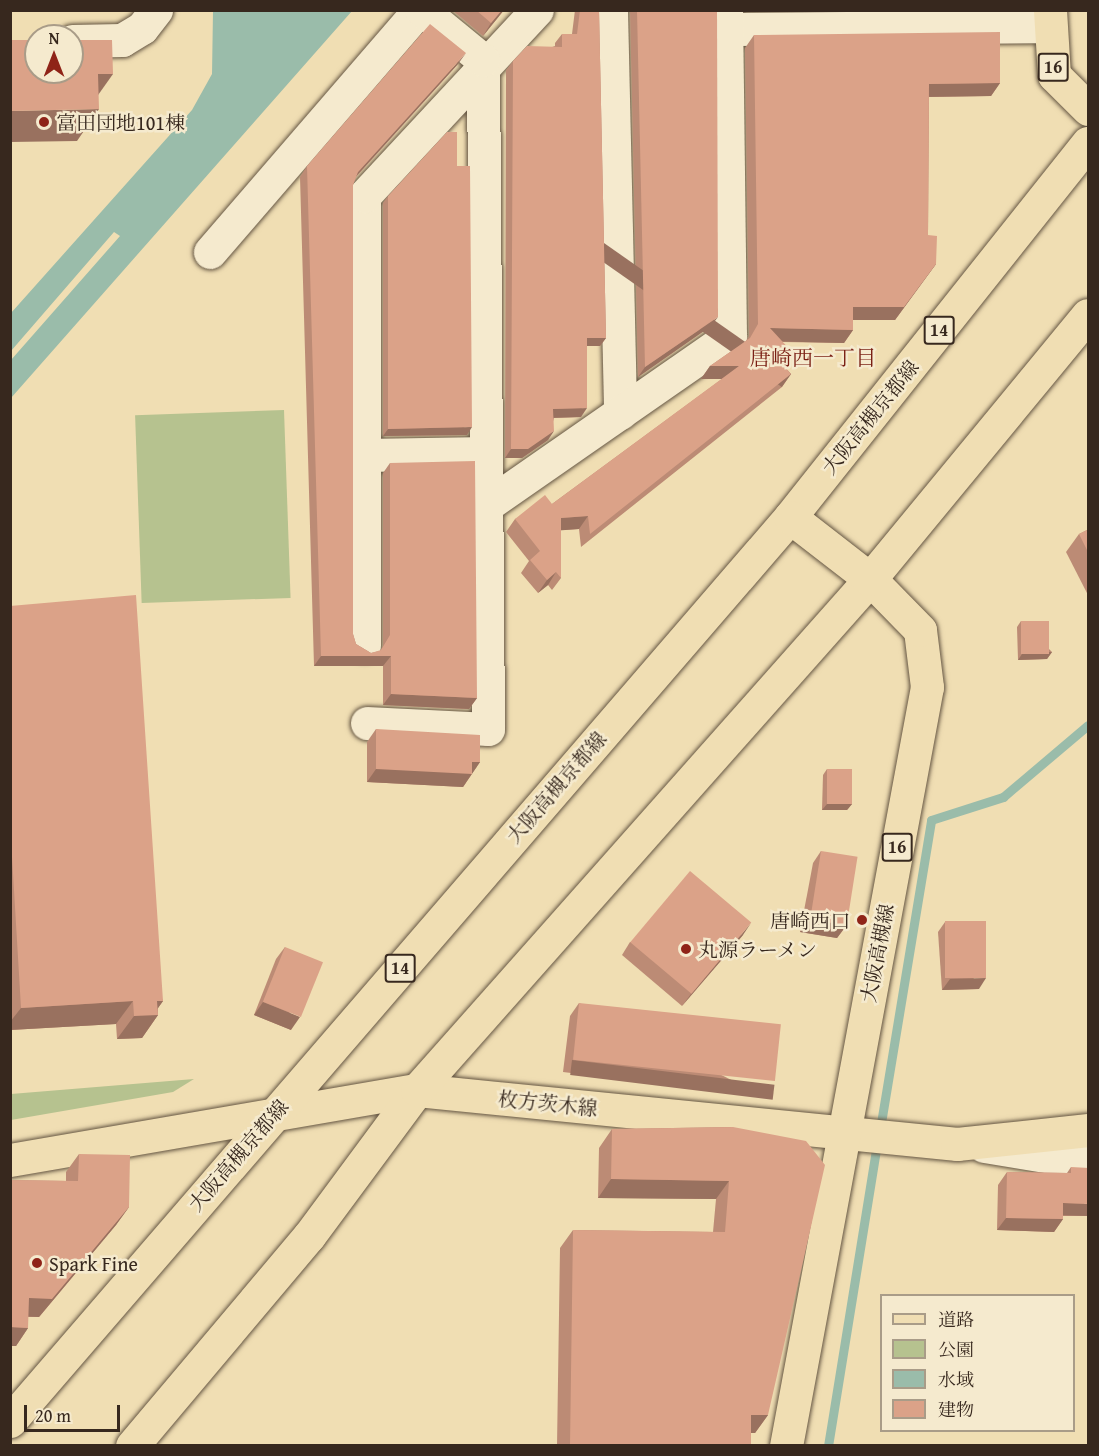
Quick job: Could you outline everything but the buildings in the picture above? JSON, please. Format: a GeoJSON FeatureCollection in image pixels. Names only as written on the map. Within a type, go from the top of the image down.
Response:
{"type":"FeatureCollection","features":[{"type":"Feature","properties":{"kind":"main road","name":"16"},"geometry":{"type":"LineString","coordinates":[[1049,18],[1054,75],[1089,109]]}},
{"type":"Feature","properties":{"kind":"main road","name":"大阪高槻京都線"},"geometry":{"type":"LineString","coordinates":[[10,1420],[790,517],[1089,143]]}},
{"type":"Feature","properties":{"kind":"main road"},"geometry":{"type":"LineString","coordinates":[[132,1446],[309,1236],[417,1090],[870,579],[1089,315]]}},
{"type":"Feature","properties":{"kind":"main road","name":"大阪高槻線"},"geometry":{"type":"LineString","coordinates":[[786,1446],[927,687],[920,630],[870,579],[790,517]]}},
{"type":"Feature","properties":{"kind":"main road","name":"枚方茨木線"},"geometry":{"type":"LineString","coordinates":[[10,1160],[112,1139],[269,1119],[417,1090],[982,1145],[1089,1130]]}},
{"type":"Feature","properties":{"kind":"street"},"geometry":{"type":"LineString","coordinates":[[84,41],[122,40],[142,28],[156,10]]}},
{"type":"Feature","properties":{"kind":"street"},"geometry":{"type":"LineString","coordinates":[[210,252],[420,10],[483,60],[488,729],[368,723]]}},
{"type":"Feature","properties":{"kind":"street"},"geometry":{"type":"LineString","coordinates":[[364,645],[363,196],[537,10]]}},
{"type":"Feature","properties":{"kind":"street"},"geometry":{"type":"LineString","coordinates":[[611,10],[620,413]]}},
{"type":"Feature","properties":{"kind":"street"},"geometry":{"type":"LineString","coordinates":[[487,505],[730,336],[726,20],[1049,18]]}},
{"type":"Feature","properties":{"kind":"street"},"geometry":{"type":"LineString","coordinates":[[364,455],[486,453]]}},
{"type":"Feature","properties":{"kind":"street"},"geometry":{"type":"LineString","coordinates":[[982,1145],[1089,1163]]}},
{"type":"Feature","properties":{"kind":"green space"},"geometry":{"type":"Polygon","coordinates":[[[284,410],[291,598],[142,603],[135,415],[284,410]]]}},
{"type":"Feature","properties":{"kind":"green space"},"geometry":{"type":"Polygon","coordinates":[[[194,1079],[173,1092],[11,1120],[11,1094],[194,1079]]]}},
{"type":"Feature","properties":{"kind":"water"},"geometry":{"type":"Polygon","coordinates":[[[213,11],[352,11],[11,398],[11,360],[120,236],[114,232],[11,351],[11,313],[192,110],[212,74],[213,11]]]}},
{"type":"Feature","properties":{"kind":"waterway"},"geometry":{"type":"LineString","coordinates":[[880,1129],[931,820],[1003,797],[1088,725]]}},
{"type":"Feature","properties":{"kind":"waterway"},"geometry":{"type":"LineString","coordinates":[[828,1446],[877,1143]]}},
{"type":"Feature","properties":{"kind":"place","name":"富田団地101棟"},"geometry":{"type":"Point","coordinates":[44,122]}},
{"type":"Feature","properties":{"kind":"place","name":"唐崎西口"},"geometry":{"type":"Point","coordinates":[862,920]}},
{"type":"Feature","properties":{"kind":"place","name":"丸源ラーメン"},"geometry":{"type":"Point","coordinates":[686,949]}},
{"type":"Feature","properties":{"kind":"place","name":"Spark Fine"},"geometry":{"type":"Point","coordinates":[37,1263]}},
{"type":"Feature","properties":{"kind":"district","name":"唐崎西一丁目"},"geometry":{"type":"Point","coordinates":[813,358]}}]}
